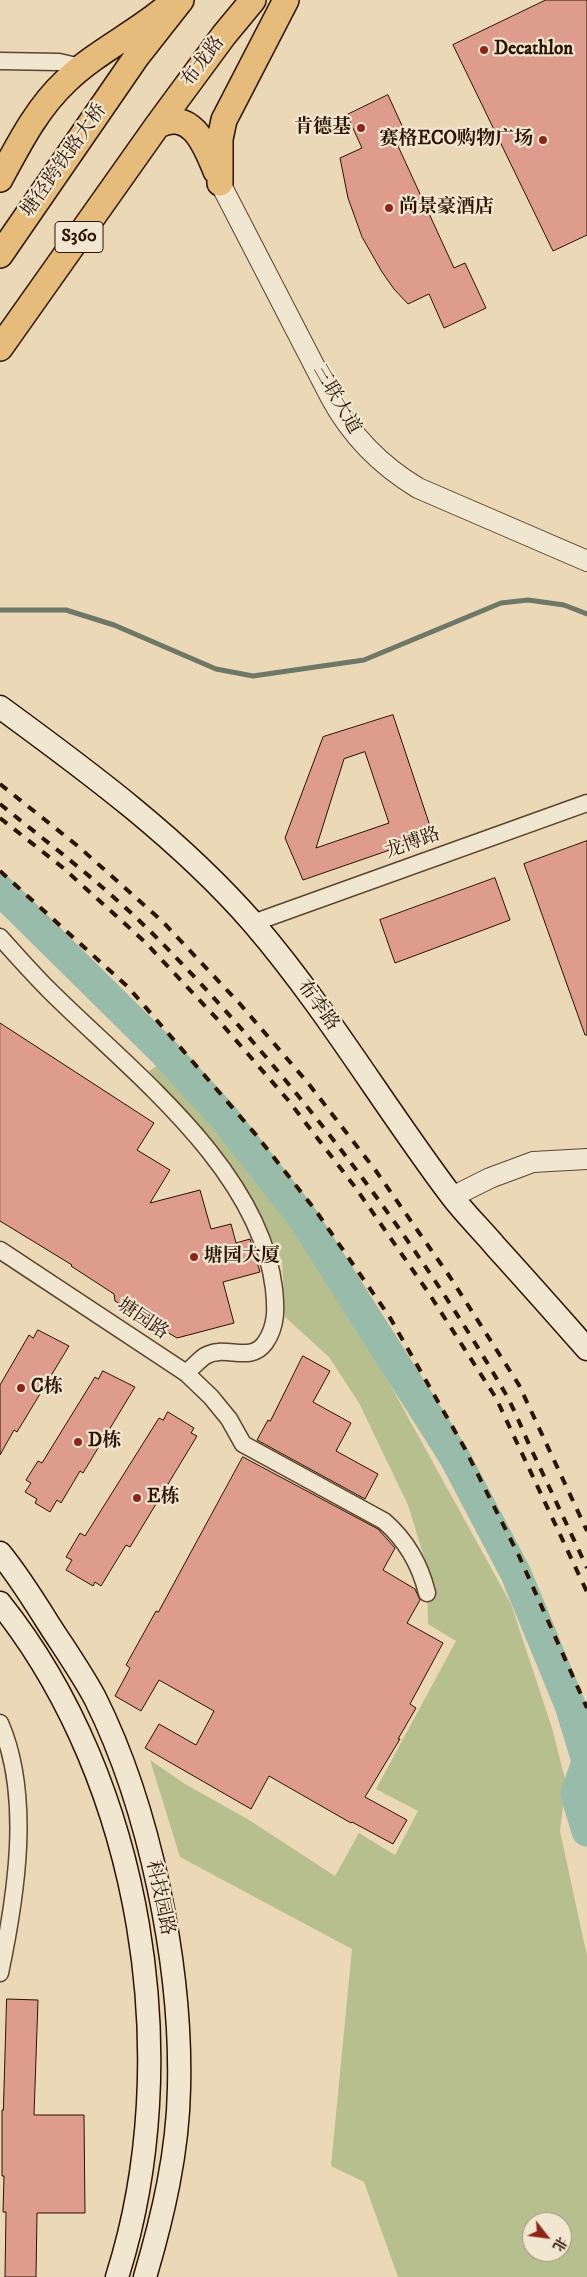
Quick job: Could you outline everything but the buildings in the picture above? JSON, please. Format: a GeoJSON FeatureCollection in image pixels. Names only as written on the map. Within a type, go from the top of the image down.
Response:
{"type":"FeatureCollection","features":[{"type":"Feature","properties":{"kind":"main road"},"geometry":{"type":"LineString","coordinates":[[0,179],[39,111],[65,81],[81,67],[176,0]]}},
{"type":"Feature","properties":{"kind":"main road","name":"塘径跨铁路大桥"},"geometry":{"type":"LineString","coordinates":[[0,255],[112,92],[181,0]]}},
{"type":"Feature","properties":{"kind":"main road","name":"布龙路"},"geometry":{"type":"LineString","coordinates":[[157,126],[224,35],[253,0]]}},
{"type":"Feature","properties":{"kind":"main road"},"geometry":{"type":"LineString","coordinates":[[220,183],[220,139],[224,120],[286,0]]}},
{"type":"Feature","properties":{"kind":"main road"},"geometry":{"type":"LineString","coordinates":[[157,126],[171,121],[181,122],[199,134],[220,183]]}},
{"type":"Feature","properties":{"kind":"main road","name":"S360"},"geometry":{"type":"LineString","coordinates":[[0,348],[157,126]]}},
{"type":"Feature","properties":{"kind":"main road","name":"布李路"},"geometry":{"type":"LineString","coordinates":[[0,707],[55,747],[160,832],[214,882],[253,924],[325,1017],[452,1197],[587,1349]]}},
{"type":"Feature","properties":{"kind":"main road","name":"科技园路"},"geometry":{"type":"LineString","coordinates":[[0,1553],[11,1566],[62,1643],[95,1699],[114,1743],[141,1823],[162,1911],[176,2001],[179,2088],[165,2201],[145,2277]]}},
{"type":"Feature","properties":{"kind":"main road","name":"科技园路"},"geometry":{"type":"LineString","coordinates":[[0,1603],[19,1628],[51,1678],[98,1781],[110,1808],[131,1892],[145,1973],[150,2048],[147,2114],[137,2200],[117,2277]]}},
{"type":"Feature","properties":{"kind":"main road"},"geometry":{"type":"LineString","coordinates":[[147,2114],[177,2116]]}},
{"type":"Feature","properties":{"kind":"street"},"geometry":{"type":"LineString","coordinates":[[0,61],[59,62],[81,67]]}},
{"type":"Feature","properties":{"kind":"street","name":"三联大道"},"geometry":{"type":"LineString","coordinates":[[220,183],[331,398],[341,416],[367,450],[394,473],[418,488],[587,561]]}},
{"type":"Feature","properties":{"kind":"street","name":"龙博路"},"geometry":{"type":"LineString","coordinates":[[253,924],[587,803]]}},
{"type":"Feature","properties":{"kind":"street"},"geometry":{"type":"LineString","coordinates":[[0,937],[49,990],[181,1118],[223,1168],[257,1228],[271,1264],[276,1312],[270,1334],[259,1351],[248,1354],[222,1352],[206,1355],[186,1373]]}},
{"type":"Feature","properties":{"kind":"street"},"geometry":{"type":"LineString","coordinates":[[452,1197],[490,1178],[533,1162],[587,1159]]}},
{"type":"Feature","properties":{"kind":"street","name":"塘园路"},"geometry":{"type":"LineString","coordinates":[[0,1250],[186,1373],[211,1397],[229,1419],[243,1444],[384,1521],[398,1533],[411,1549],[427,1593]]}},
{"type":"Feature","properties":{"kind":"street"},"geometry":{"type":"LineString","coordinates":[[0,1723],[12,1757],[19,1806],[14,1885],[0,1973]]}},
{"type":"Feature","properties":{"kind":"green space"},"geometry":{"type":"Polygon","coordinates":[[[163,1062],[279,1208],[366,1341],[511,1604],[552,1728],[566,1783],[560,1831],[587,1956],[587,2277],[398,2277],[364,2182],[331,2166],[352,1949],[180,1857],[150,1760],[185,1784],[249,1820],[335,1876],[359,1833],[395,1855],[418,1811],[376,1789],[456,1641],[428,1624],[427,1567],[408,1505],[359,1403],[329,1357],[285,1317],[282,1261],[249,1195],[203,1132],[149,1071],[163,1062]]]}},
{"type":"Feature","properties":{"kind":"waterway"},"geometry":{"type":"LineString","coordinates":[[0,610],[66,610],[114,625],[216,669],[253,676],[364,660],[501,603],[528,600],[564,605],[587,614]]}},
{"type":"Feature","properties":{"kind":"waterway"},"geometry":{"type":"LineString","coordinates":[[0,890],[164,1052],[222,1115],[303,1218],[455,1458],[516,1574],[570,1705],[587,1761]]}},
{"type":"Feature","properties":{"kind":"waterway"},"geometry":{"type":"LineString","coordinates":[[587,1762],[576,1794],[587,1831]]}},
{"type":"Feature","properties":{"kind":"railway"},"geometry":{"type":"LineString","coordinates":[[0,784],[79,847],[163,922],[240,1004],[308,1083],[376,1171],[450,1277],[519,1385],[587,1531]]}},
{"type":"Feature","properties":{"kind":"railway"},"geometry":{"type":"LineString","coordinates":[[0,804],[98,883],[153,934],[250,1039],[297,1094],[342,1152],[428,1270],[504,1391],[587,1568]]}},
{"type":"Feature","properties":{"kind":"railway"},"geometry":{"type":"LineString","coordinates":[[0,818],[62,867],[144,941],[220,1022],[288,1100],[355,1187],[428,1292],[496,1398],[587,1592]]}},
{"type":"Feature","properties":{"kind":"railway"},"geometry":{"type":"LineString","coordinates":[[0,871],[128,987],[257,1136],[316,1211],[389,1316],[464,1447],[519,1556],[587,1708]]}},
{"type":"Feature","properties":{"kind":"place","name":"Decathlon"},"geometry":{"type":"Point","coordinates":[484,50]}},
{"type":"Feature","properties":{"kind":"place","name":"肯德基"},"geometry":{"type":"Point","coordinates":[361,128]}},
{"type":"Feature","properties":{"kind":"place","name":"赛格ECO购物广场"},"geometry":{"type":"Point","coordinates":[543,140]}},
{"type":"Feature","properties":{"kind":"place","name":"尚景豪酒店"},"geometry":{"type":"Point","coordinates":[389,208]}},
{"type":"Feature","properties":{"kind":"place","name":"塘园大厦"},"geometry":{"type":"Point","coordinates":[194,1257]}},
{"type":"Feature","properties":{"kind":"place","name":"C栋"},"geometry":{"type":"Point","coordinates":[21,1388]}},
{"type":"Feature","properties":{"kind":"place","name":"D栋"},"geometry":{"type":"Point","coordinates":[78,1442]}},
{"type":"Feature","properties":{"kind":"place","name":"E栋"},"geometry":{"type":"Point","coordinates":[137,1498]}}]}
